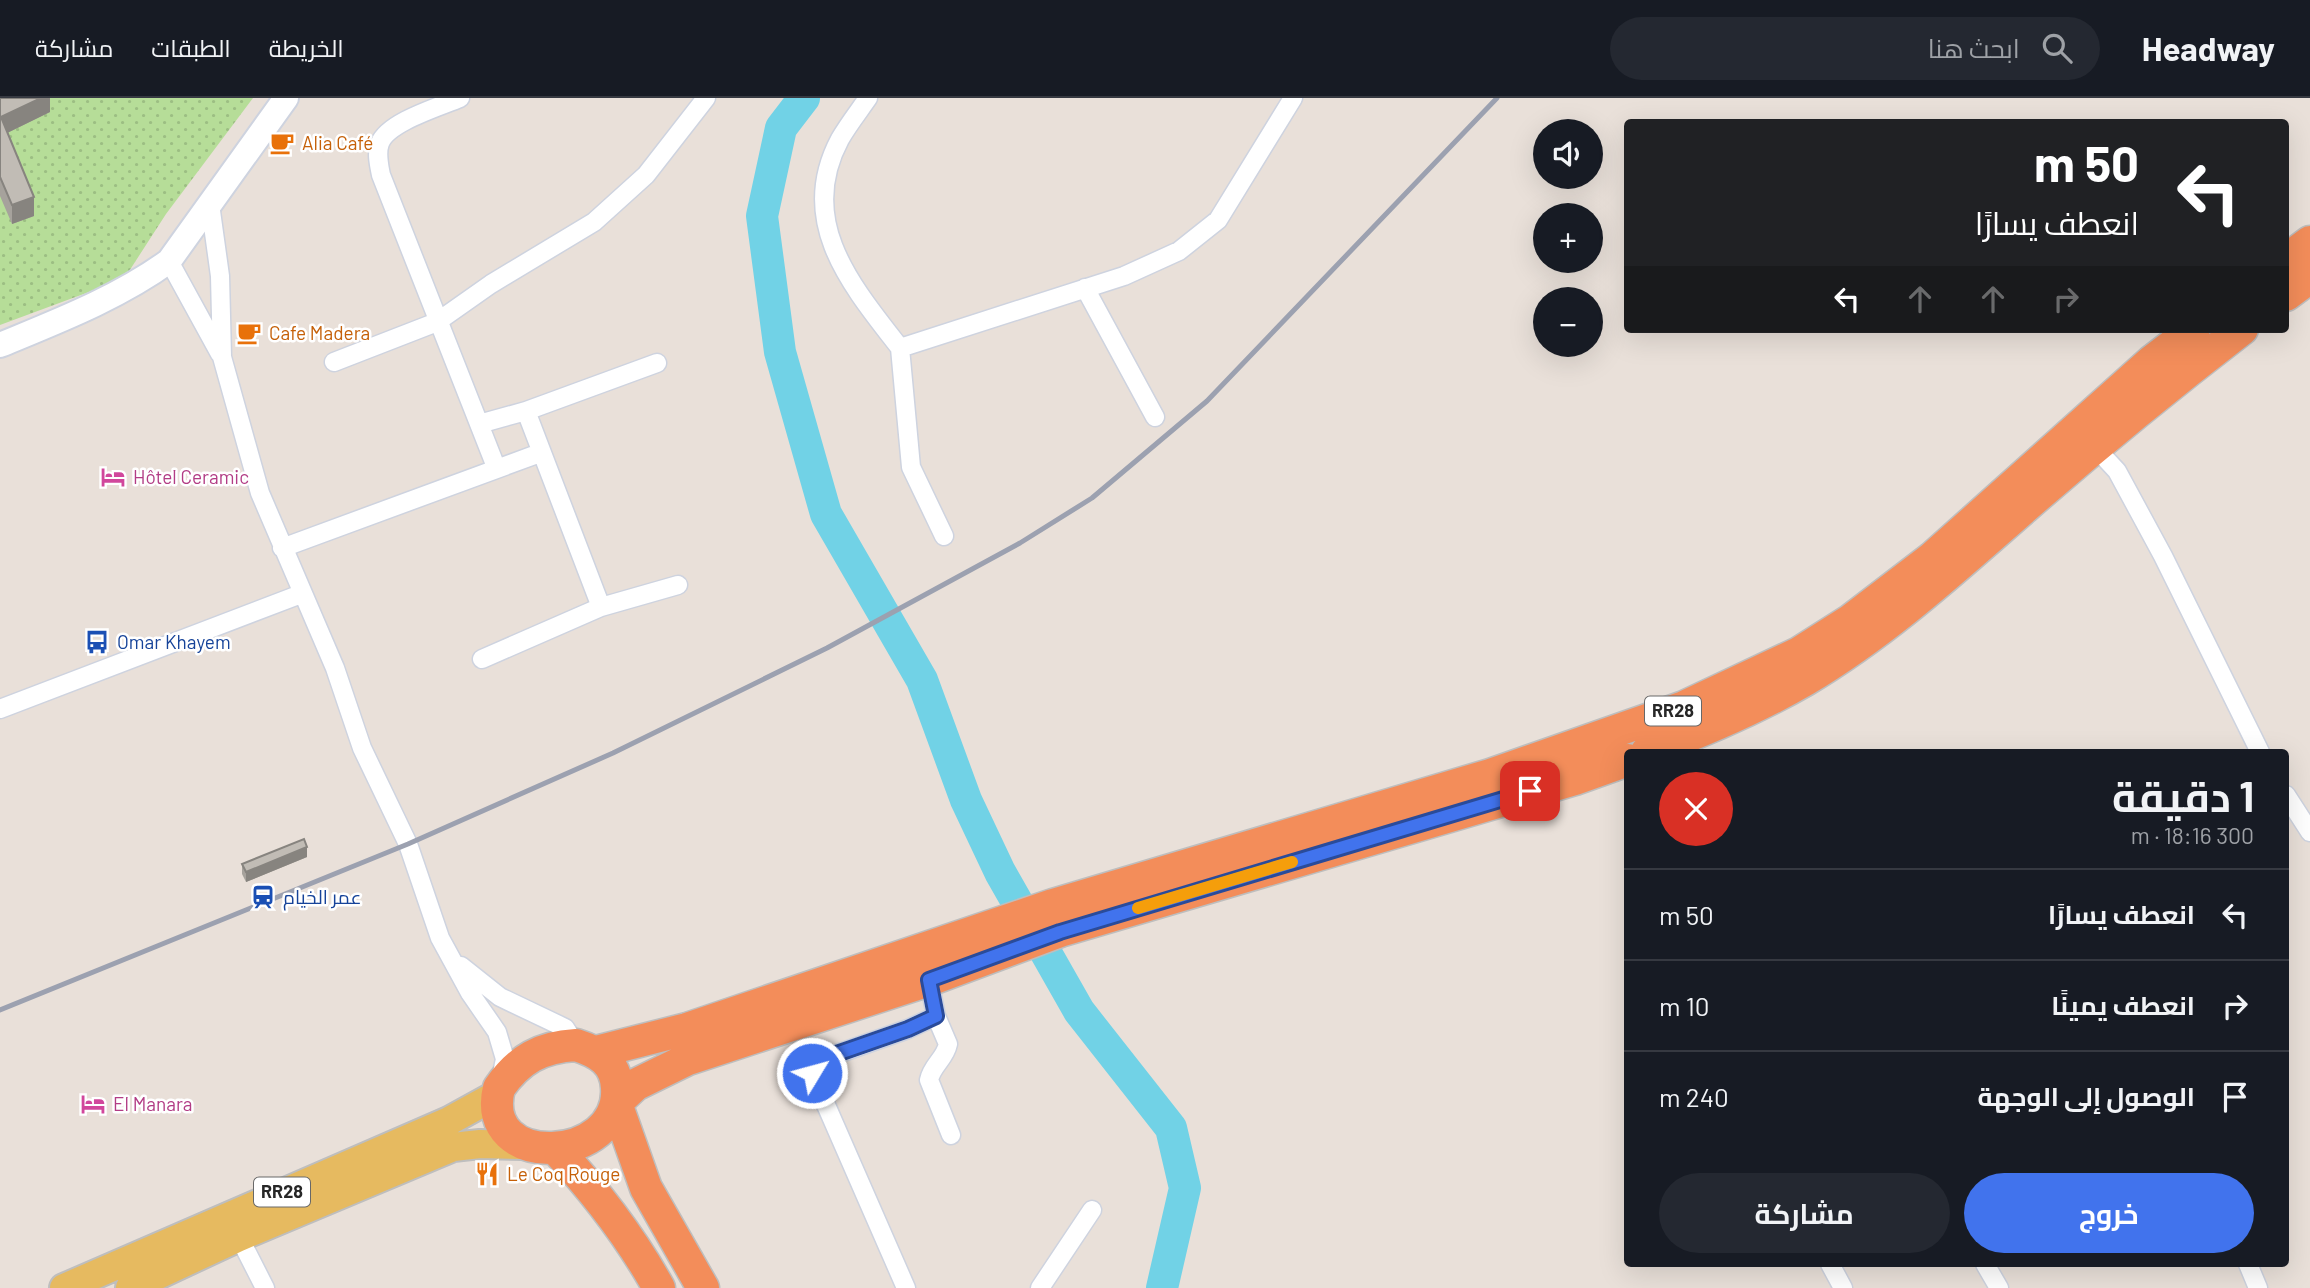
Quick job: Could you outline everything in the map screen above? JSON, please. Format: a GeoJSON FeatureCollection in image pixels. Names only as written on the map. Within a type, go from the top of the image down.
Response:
{"type":"FeatureCollection","features":[{"type":"Feature","properties":{"kind":"highway"},"geometry":{"type":"LineString","coordinates":[[2289,258],[2310,242]]}},
{"type":"Feature","properties":{"kind":"highway"},"geometry":{"type":"LineString","coordinates":[[2289,293],[2310,276]]}},
{"type":"Feature","properties":{"kind":"highway","name":"RR28"},"geometry":{"type":"LineString","coordinates":[[1654,749],[1748,710],[1804,680],[1860,644],[1942,582],[2086,437],[2151,362],[2189,333]]}},
{"type":"Feature","properties":{"kind":"highway","name":"RR28"},"geometry":{"type":"LineString","coordinates":[[1625,749],[1739,682],[1798,653],[1851,620],[2086,437],[2236,333]]}},
{"type":"Feature","properties":{"kind":"highway","name":"RR28"},"geometry":{"type":"LineString","coordinates":[[499,1091],[523,1059],[549,1049],[586,1049],[687,1030],[1010,935],[1490,775],[1624,749]]}},
{"type":"Feature","properties":{"kind":"highway","name":"RR28"},"geometry":{"type":"LineString","coordinates":[[541,1147],[573,1145],[595,1133],[608,1121],[617,1104],[635,1085],[688,1059],[929,980],[1010,935]]}},
{"type":"Feature","properties":{"kind":"highway"},"geometry":{"type":"LineString","coordinates":[[586,1049],[608,1061],[617,1080],[617,1104],[646,1188],[703,1288]]}},
{"type":"Feature","properties":{"kind":"highway"},"geometry":{"type":"LineString","coordinates":[[499,1091],[501,1121],[509,1134],[541,1147],[599,1196],[631,1237],[659,1288]]}},
{"type":"Feature","properties":{"kind":"main road","name":"RR28"},"geometry":{"type":"LineString","coordinates":[[64,1288],[449,1121],[499,1091]]}},
{"type":"Feature","properties":{"kind":"main road","name":"RR28"},"geometry":{"type":"LineString","coordinates":[[130,1288],[239,1237],[453,1147],[480,1144],[541,1147]]}},
{"type":"Feature","properties":{"kind":"street"},"geometry":{"type":"LineString","coordinates":[[0,345],[76,313],[137,282],[169,261],[286,98]]}},
{"type":"Feature","properties":{"kind":"street"},"geometry":{"type":"LineString","coordinates":[[460,98],[388,132],[380,143],[378,157],[381,175],[496,467]]}},
{"type":"Feature","properties":{"kind":"street"},"geometry":{"type":"LineString","coordinates":[[334,362],[437,321],[491,284],[594,222],[646,175],[706,98]]}},
{"type":"Feature","properties":{"kind":"street"},"geometry":{"type":"LineString","coordinates":[[867,98],[840,139],[826,175],[825,222],[846,274],[900,348],[911,467],[944,536]]}},
{"type":"Feature","properties":{"kind":"street"},"geometry":{"type":"LineString","coordinates":[[900,348],[1124,276],[1180,251],[1218,220],[1293,98]]}},
{"type":"Feature","properties":{"kind":"street"},"geometry":{"type":"LineString","coordinates":[[210,204],[220,276],[222,357]]}},
{"type":"Feature","properties":{"kind":"street"},"geometry":{"type":"LineString","coordinates":[[169,261],[222,357],[260,493],[301,594],[335,668],[373,773],[408,844],[429,912],[450,957],[503,1045],[505,1059],[499,1091]]}},
{"type":"Feature","properties":{"kind":"street"},"geometry":{"type":"LineString","coordinates":[[1085,288],[1154,417]]}},
{"type":"Feature","properties":{"kind":"street"},"geometry":{"type":"LineString","coordinates":[[479,424],[526,411],[657,363]]}},
{"type":"Feature","properties":{"kind":"street"},"geometry":{"type":"LineString","coordinates":[[526,411],[601,607]]}},
{"type":"Feature","properties":{"kind":"street"},"geometry":{"type":"LineString","coordinates":[[2086,437],[2117,471],[2163,556],[2259,749]]}},
{"type":"Feature","properties":{"kind":"street"},"geometry":{"type":"LineString","coordinates":[[282,548],[540,453]]}},
{"type":"Feature","properties":{"kind":"street"},"geometry":{"type":"LineString","coordinates":[[482,659],[601,607],[678,585]]}},
{"type":"Feature","properties":{"kind":"street"},"geometry":{"type":"LineString","coordinates":[[0,709],[301,594]]}},
{"type":"Feature","properties":{"kind":"street"},"geometry":{"type":"LineString","coordinates":[[2289,800],[2310,832]]}},
{"type":"Feature","properties":{"kind":"street"},"geometry":{"type":"LineString","coordinates":[[450,957],[500,997],[565,1028],[586,1049]]}},
{"type":"Feature","properties":{"kind":"street"},"geometry":{"type":"LineString","coordinates":[[929,980],[936,1016],[948,1044],[943,1056],[931,1071],[929,1080],[951,1135]]}},
{"type":"Feature","properties":{"kind":"street"},"geometry":{"type":"LineString","coordinates":[[906,1288],[812,1073],[822,1059],[908,1029],[936,1016]]}},
{"type":"Feature","properties":{"kind":"street"},"geometry":{"type":"LineString","coordinates":[[1040,1288],[1093,1210]]}},
{"type":"Feature","properties":{"kind":"street"},"geometry":{"type":"LineString","coordinates":[[239,1237],[265,1288]]}},
{"type":"Feature","properties":{"kind":"street"},"geometry":{"type":"LineString","coordinates":[[1832,1267],[1843,1288]]}},
{"type":"Feature","properties":{"kind":"street"},"geometry":{"type":"LineString","coordinates":[[1987,1267],[1999,1288]]}},
{"type":"Feature","properties":{"kind":"street"},"geometry":{"type":"LineString","coordinates":[[2249,1267],[2258,1288]]}},
{"type":"Feature","properties":{"kind":"green space"},"geometry":{"type":"Polygon","coordinates":[[[0,98],[253,98],[166,214],[124,279],[0,325],[0,98]]]}},
{"type":"Feature","properties":{"kind":"building"},"geometry":{"type":"Polygon","coordinates":[[[0,98],[41,98],[1,117],[34,197],[12,205],[0,177],[0,98]]]}},
{"type":"Feature","properties":{"kind":"building"},"geometry":{"type":"Polygon","coordinates":[[[304,839],[307,847],[246,872],[242,864],[304,839]]]}},
{"type":"Feature","properties":{"kind":"waterway"},"geometry":{"type":"LineString","coordinates":[[804,98],[781,128],[762,216],[780,352],[826,514],[922,680],[966,800],[1000,872],[1079,1011],[1171,1128],[1185,1188],[1162,1288]]}},
{"type":"Feature","properties":{"kind":"railway"},"geometry":{"type":"LineString","coordinates":[[0,1010],[408,844],[613,753],[827,648],[1020,543],[1092,498],[1207,401],[1497,98]]}},
{"type":"Feature","properties":{"kind":"slow traffic"},"geometry":{"type":"LineString","coordinates":[[1138,908],[1292,862]]}},
{"type":"Feature","properties":{"kind":"place","name":"Alia Café"},"geometry":{"type":"Point","coordinates":[282,143]}},
{"type":"Feature","properties":{"kind":"place","name":"Cafe Madera"},"geometry":{"type":"Point","coordinates":[249,333]}},
{"type":"Feature","properties":{"kind":"place","name":"Hôtel Ceramic"},"geometry":{"type":"Point","coordinates":[113,477]}},
{"type":"Feature","properties":{"kind":"place","name":"Omar Khayem"},"geometry":{"type":"Point","coordinates":[97,642]}},
{"type":"Feature","properties":{"kind":"place","name":"عمر الخيام"},"geometry":{"type":"Point","coordinates":[263,897]}},
{"type":"Feature","properties":{"kind":"place","name":"El Manara"},"geometry":{"type":"Point","coordinates":[93,1104]}},
{"type":"Feature","properties":{"kind":"place","name":"Le Coq Rouge"},"geometry":{"type":"Point","coordinates":[487,1174]}},
{"type":"Feature","properties":{"kind":"route"},"geometry":{"type":"LineString","coordinates":[[812,1073],[822,1059],[908,1029],[936,1016],[929,992],[929,980],[1060,932],[1530,791]]}}]}
